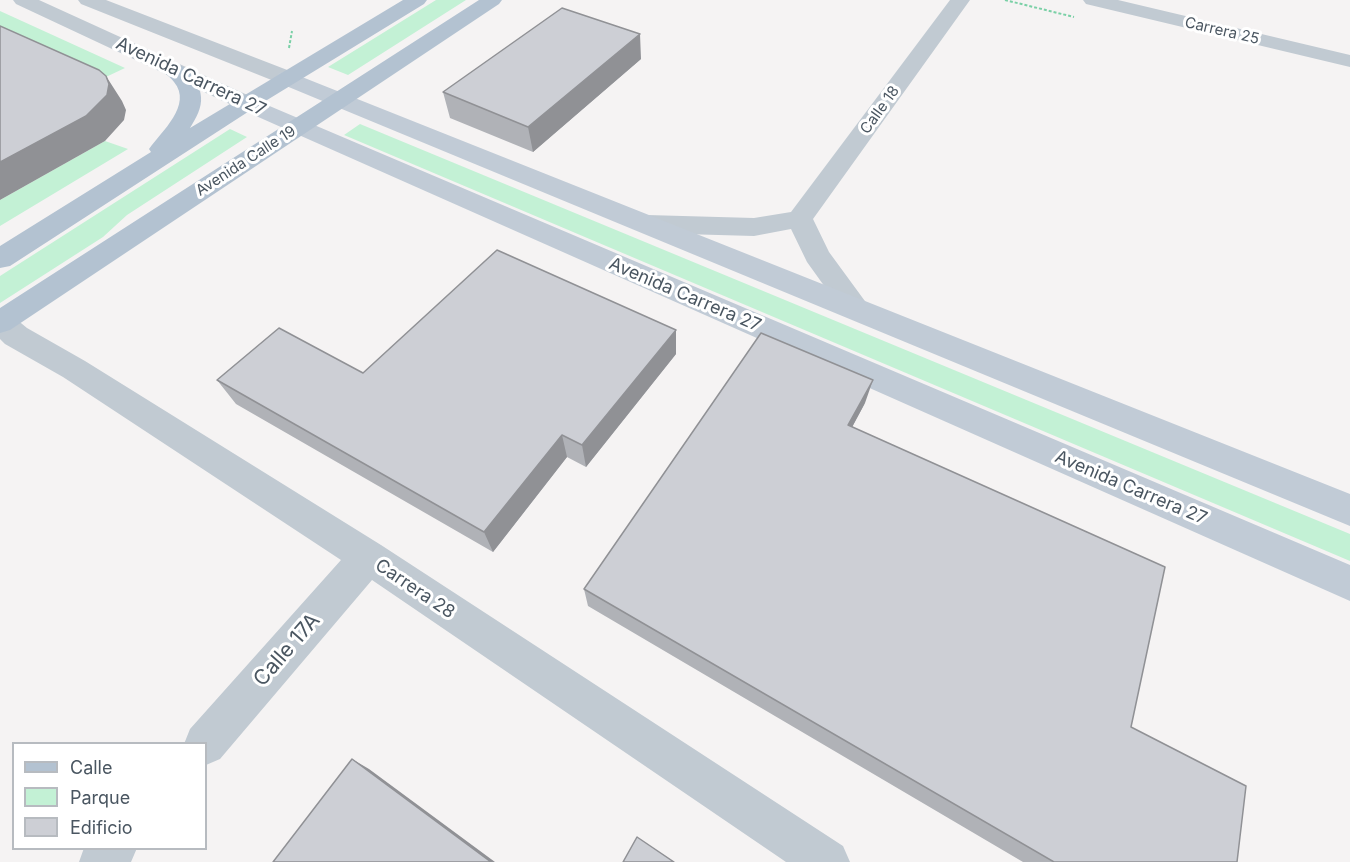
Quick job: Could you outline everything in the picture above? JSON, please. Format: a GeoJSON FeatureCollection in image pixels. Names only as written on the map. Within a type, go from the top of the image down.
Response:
{"type":"FeatureCollection","features":[{"type":"Feature","properties":{"kind":"main road"},"geometry":{"type":"LineString","coordinates":[[0,259],[246,103],[417,0]]}},
{"type":"Feature","properties":{"kind":"main road","name":"Avenida Calle 19"},"geometry":{"type":"LineString","coordinates":[[0,322],[492,0]]}},
{"type":"Feature","properties":{"kind":"main road"},"geometry":{"type":"LineString","coordinates":[[137,171],[167,144],[187,112],[189,90],[185,81],[171,68]]}},
{"type":"Feature","properties":{"kind":"main road","name":"Avenida Carrera 27"},"geometry":{"type":"LineString","coordinates":[[287,78],[1350,510]]}},
{"type":"Feature","properties":{"kind":"main road","name":"Avenida Carrera 27"},"geometry":{"type":"LineString","coordinates":[[246,103],[1350,583]]}},
{"type":"Feature","properties":{"kind":"street","name":"Avenida Carrera 27"},"geometry":{"type":"LineString","coordinates":[[23,0],[246,103]]}},
{"type":"Feature","properties":{"kind":"street","name":"Avenida Carrera 27"},"geometry":{"type":"LineString","coordinates":[[88,0],[287,78]]}},
{"type":"Feature","properties":{"kind":"street","name":"Calle 18"},"geometry":{"type":"LineString","coordinates":[[800,219],[960,0]]}},
{"type":"Feature","properties":{"kind":"street","name":"Carrera 25"},"geometry":{"type":"LineString","coordinates":[[1093,0],[1350,61]]}},
{"type":"Feature","properties":{"kind":"street"},"geometry":{"type":"LineString","coordinates":[[647,224],[754,226],[800,219],[817,255],[855,308]]}},
{"type":"Feature","properties":{"kind":"street","name":"Carrera 28"},"geometry":{"type":"LineString","coordinates":[[0,322],[16,336],[74,369],[368,557],[827,862]]}},
{"type":"Feature","properties":{"kind":"street","name":"Calle 17A"},"geometry":{"type":"LineString","coordinates":[[207,743],[368,557]]}},
{"type":"Feature","properties":{"kind":"street"},"geometry":{"type":"LineString","coordinates":[[102,862],[113,850]]}},
{"type":"Feature","properties":{"kind":"green space"},"geometry":{"type":"Polygon","coordinates":[[[436,0],[466,0],[348,75],[328,67],[436,0]]]}},
{"type":"Feature","properties":{"kind":"green space"},"geometry":{"type":"Polygon","coordinates":[[[0,11],[125,68],[91,84],[0,42],[0,11]]]}},
{"type":"Feature","properties":{"kind":"green space"},"geometry":{"type":"Polygon","coordinates":[[[360,124],[1350,534],[1350,561],[344,135],[360,124]]]}},
{"type":"Feature","properties":{"kind":"green space"},"geometry":{"type":"Polygon","coordinates":[[[230,129],[247,137],[127,215],[103,237],[0,303],[0,276],[230,129]]]}},
{"type":"Feature","properties":{"kind":"green space"},"geometry":{"type":"Polygon","coordinates":[[[105,141],[128,149],[0,226],[0,200],[105,141]]]}},
{"type":"Feature","properties":{"kind":"building"},"geometry":{"type":"Polygon","coordinates":[[[562,8],[640,34],[528,127],[443,92],[562,8]]]}},
{"type":"Feature","properties":{"kind":"building"},"geometry":{"type":"Polygon","coordinates":[[[0,26],[99,70],[106,76],[109,84],[107,95],[86,116],[0,162],[0,26]]]}},
{"type":"Feature","properties":{"kind":"building"},"geometry":{"type":"Polygon","coordinates":[[[497,250],[676,330],[582,445],[562,435],[484,532],[217,380],[279,328],[363,373],[497,250]]]}},
{"type":"Feature","properties":{"kind":"building"},"geometry":{"type":"Polygon","coordinates":[[[761,333],[873,380],[848,425],[1165,567],[1131,727],[1246,786],[1237,862],[1054,862],[584,589],[761,333]]]}},
{"type":"Feature","properties":{"kind":"building"},"geometry":{"type":"Polygon","coordinates":[[[352,759],[491,862],[273,862],[352,759]]]}},
{"type":"Feature","properties":{"kind":"building"},"geometry":{"type":"Polygon","coordinates":[[[637,837],[674,862],[623,862],[637,837]]]}}]}
